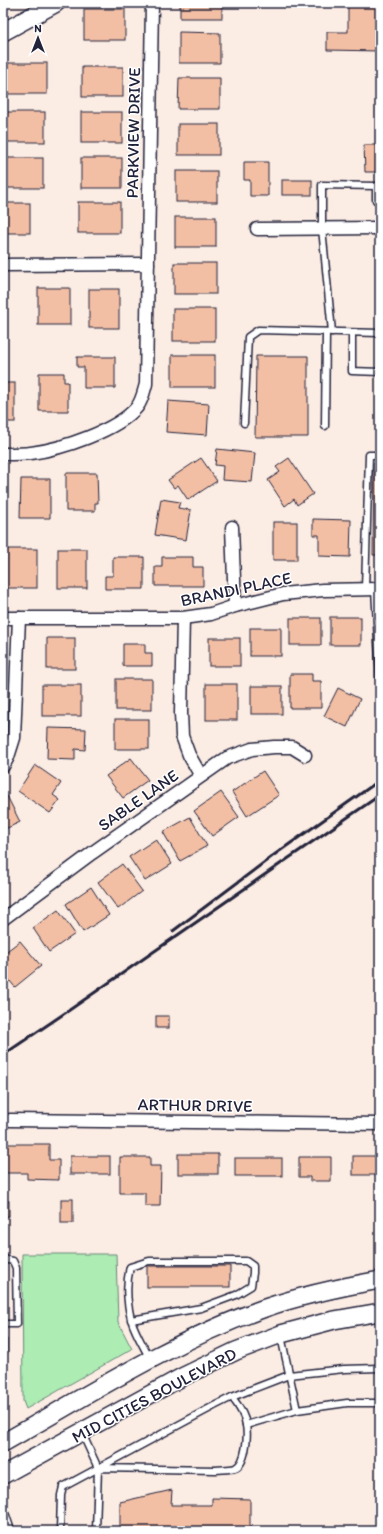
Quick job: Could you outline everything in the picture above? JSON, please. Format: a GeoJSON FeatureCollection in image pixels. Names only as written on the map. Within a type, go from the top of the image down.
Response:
{"type":"FeatureCollection","features":[{"type":"Feature","properties":{"kind":"main road"},"geometry":{"type":"LineString","coordinates":[[3,32],[56,3]]}},
{"type":"Feature","properties":{"kind":"main road","name":"MID CITIES BOULEVARD"},"geometry":{"type":"LineString","coordinates":[[3,1443],[150,1359],[209,1331],[265,1308],[326,1290],[380,1280]]}},
{"type":"Feature","properties":{"kind":"main road","name":"MID CITIES BOULEVARD"},"geometry":{"type":"LineString","coordinates":[[3,1476],[182,1377],[236,1351],[281,1334],[334,1320],[380,1312]]}},
{"type":"Feature","properties":{"kind":"street","name":"PARKVIEW DRIVE"},"geometry":{"type":"LineString","coordinates":[[3,454],[30,453],[64,446],[101,431],[127,417],[139,406],[146,384],[147,367],[152,3]]}},
{"type":"Feature","properties":{"kind":"street"},"geometry":{"type":"LineString","coordinates":[[257,229],[380,228]]}},
{"type":"Feature","properties":{"kind":"street"},"geometry":{"type":"LineString","coordinates":[[3,265],[148,264]]}},
{"type":"Feature","properties":{"kind":"street"},"geometry":{"type":"LineString","coordinates":[[232,527],[235,606]]}},
{"type":"Feature","properties":{"kind":"street","name":"BRANDI PLACE"},"geometry":{"type":"LineString","coordinates":[[3,618],[183,618],[211,614],[235,606],[283,594],[323,590],[374,589]]}},
{"type":"Feature","properties":{"kind":"street"},"geometry":{"type":"LineString","coordinates":[[3,766],[14,738],[19,618]]}},
{"type":"Feature","properties":{"kind":"street"},"geometry":{"type":"LineString","coordinates":[[183,618],[182,736],[189,755],[201,776]]}},
{"type":"Feature","properties":{"kind":"street","name":"SABLE LANE"},"geometry":{"type":"LineString","coordinates":[[3,919],[92,853],[227,758],[252,749],[274,747],[292,747],[305,755]]}},
{"type":"Feature","properties":{"kind":"street","name":"ARTHUR DRIVE"},"geometry":{"type":"LineString","coordinates":[[10,1120],[380,1124]]}},
{"type":"Feature","properties":{"kind":"street"},"geometry":{"type":"LineString","coordinates":[[3,1516],[8,1531]]}},
{"type":"Feature","properties":{"kind":"lane"},"geometry":{"type":"LineString","coordinates":[[325,426],[329,332],[322,228],[322,186],[376,186],[376,200],[380,200]]}},
{"type":"Feature","properties":{"kind":"lane"},"geometry":{"type":"LineString","coordinates":[[244,423],[248,337],[258,330],[380,333]]}},
{"type":"Feature","properties":{"kind":"lane"},"geometry":{"type":"LineString","coordinates":[[352,332],[352,371],[380,372]]}},
{"type":"Feature","properties":{"kind":"lane"},"geometry":{"type":"LineString","coordinates":[[380,455],[369,455],[374,589],[380,678]]}},
{"type":"Feature","properties":{"kind":"lane"},"geometry":{"type":"LineString","coordinates":[[3,1259],[13,1261],[16,1268],[17,1324],[3,1324]]}},
{"type":"Feature","properties":{"kind":"lane"},"geometry":{"type":"LineString","coordinates":[[132,1320],[201,1308],[236,1295],[251,1286],[254,1273],[253,1266],[246,1261],[149,1261],[130,1267],[128,1276],[128,1297],[132,1320],[150,1359]]}},
{"type":"Feature","properties":{"kind":"lane"},"geometry":{"type":"LineString","coordinates":[[281,1334],[297,1410]]}},
{"type":"Feature","properties":{"kind":"lane"},"geometry":{"type":"LineString","coordinates":[[60,1531],[61,1495],[63,1487],[232,1397],[290,1375],[344,1369],[380,1368]]}},
{"type":"Feature","properties":{"kind":"lane"},"geometry":{"type":"LineString","coordinates":[[98,1468],[216,1470],[235,1468],[242,1463],[245,1454],[246,1425],[241,1411],[232,1397]]}},
{"type":"Feature","properties":{"kind":"lane"},"geometry":{"type":"LineString","coordinates":[[246,1425],[297,1410],[346,1403],[380,1403]]}},
{"type":"Feature","properties":{"kind":"lane"},"geometry":{"type":"LineString","coordinates":[[82,1433],[98,1468],[96,1531]]}},
{"type":"Feature","properties":{"kind":"green space"},"geometry":{"type":"Polygon","coordinates":[[[22,1254],[116,1254],[118,1322],[132,1349],[26,1409],[23,1401],[22,1254]]]}},
{"type":"Feature","properties":{"kind":"building"},"geometry":{"type":"Polygon","coordinates":[[[180,3],[222,3],[222,18],[180,18],[180,3]]]}},
{"type":"Feature","properties":{"kind":"building"},"geometry":{"type":"Polygon","coordinates":[[[348,3],[380,3],[380,51],[327,50],[327,32],[348,32],[348,3]]]}},
{"type":"Feature","properties":{"kind":"building"},"geometry":{"type":"Polygon","coordinates":[[[84,9],[125,9],[125,40],[84,40],[84,9]]]}},
{"type":"Feature","properties":{"kind":"building"},"geometry":{"type":"Polygon","coordinates":[[[179,32],[220,33],[220,63],[179,63],[179,32]]]}},
{"type":"Feature","properties":{"kind":"building"},"geometry":{"type":"Polygon","coordinates":[[[5,63],[47,63],[47,94],[5,94],[5,63]]]}},
{"type":"Feature","properties":{"kind":"building"},"geometry":{"type":"Polygon","coordinates":[[[82,67],[123,67],[123,97],[82,97],[82,67]]]}},
{"type":"Feature","properties":{"kind":"building"},"geometry":{"type":"Polygon","coordinates":[[[179,78],[220,78],[220,109],[178,109],[179,78]]]}},
{"type":"Feature","properties":{"kind":"building"},"geometry":{"type":"Polygon","coordinates":[[[4,112],[45,112],[45,142],[4,142],[4,112]]]}},
{"type":"Feature","properties":{"kind":"building"},"geometry":{"type":"Polygon","coordinates":[[[81,112],[122,112],[122,143],[81,143],[81,112]]]}},
{"type":"Feature","properties":{"kind":"building"},"geometry":{"type":"Polygon","coordinates":[[[178,124],[219,124],[219,155],[178,155],[178,124]]]}},
{"type":"Feature","properties":{"kind":"building"},"geometry":{"type":"Polygon","coordinates":[[[364,145],[380,145],[380,172],[365,172],[364,145]]]}},
{"type":"Feature","properties":{"kind":"building"},"geometry":{"type":"Polygon","coordinates":[[[3,158],[43,158],[43,188],[3,188],[3,158]]]}},
{"type":"Feature","properties":{"kind":"building"},"geometry":{"type":"Polygon","coordinates":[[[81,158],[122,158],[122,188],[81,188],[81,158]]]}},
{"type":"Feature","properties":{"kind":"building"},"geometry":{"type":"Polygon","coordinates":[[[244,162],[268,162],[268,196],[250,196],[250,180],[244,180],[244,162]]]}},
{"type":"Feature","properties":{"kind":"building"},"geometry":{"type":"Polygon","coordinates":[[[176,171],[217,171],[217,202],[176,202],[176,171]]]}},
{"type":"Feature","properties":{"kind":"building"},"geometry":{"type":"Polygon","coordinates":[[[282,180],[312,180],[312,195],[282,195],[282,180]]]}},
{"type":"Feature","properties":{"kind":"building"},"geometry":{"type":"Polygon","coordinates":[[[78,202],[120,202],[120,233],[78,233],[78,202]]]}},
{"type":"Feature","properties":{"kind":"building"},"geometry":{"type":"Polygon","coordinates":[[[3,203],[30,203],[30,233],[3,233],[3,203]]]}},
{"type":"Feature","properties":{"kind":"building"},"geometry":{"type":"Polygon","coordinates":[[[175,217],[216,217],[216,247],[175,247],[175,217]]]}},
{"type":"Feature","properties":{"kind":"building"},"geometry":{"type":"Polygon","coordinates":[[[174,263],[216,263],[216,294],[174,294],[174,263]]]}},
{"type":"Feature","properties":{"kind":"building"},"geometry":{"type":"Polygon","coordinates":[[[38,288],[70,288],[70,325],[38,325],[38,288]]]}},
{"type":"Feature","properties":{"kind":"building"},"geometry":{"type":"Polygon","coordinates":[[[89,289],[119,289],[119,328],[89,328],[89,289]]]}},
{"type":"Feature","properties":{"kind":"building"},"geometry":{"type":"Polygon","coordinates":[[[173,309],[215,309],[215,341],[173,341],[173,309]]]}},
{"type":"Feature","properties":{"kind":"building"},"geometry":{"type":"Polygon","coordinates":[[[172,355],[215,355],[215,387],[172,387],[172,355]]]}},
{"type":"Feature","properties":{"kind":"building"},"geometry":{"type":"Polygon","coordinates":[[[256,356],[308,356],[308,437],[255,437],[256,356]]]}},
{"type":"Feature","properties":{"kind":"building"},"geometry":{"type":"Polygon","coordinates":[[[77,357],[115,357],[115,388],[84,388],[84,367],[77,367],[77,357]]]}},
{"type":"Feature","properties":{"kind":"building"},"geometry":{"type":"Polygon","coordinates":[[[39,373],[64,373],[64,382],[68,382],[68,411],[39,411],[39,373]]]}},
{"type":"Feature","properties":{"kind":"building"},"geometry":{"type":"Polygon","coordinates":[[[3,383],[15,383],[15,422],[3,422],[3,383]]]}},
{"type":"Feature","properties":{"kind":"building"},"geometry":{"type":"Polygon","coordinates":[[[168,401],[209,404],[207,435],[166,432],[168,401]]]}},
{"type":"Feature","properties":{"kind":"building"},"geometry":{"type":"Polygon","coordinates":[[[217,449],[255,453],[252,482],[222,480],[223,466],[215,465],[217,449]]]}},
{"type":"Feature","properties":{"kind":"building"},"geometry":{"type":"Polygon","coordinates":[[[201,458],[217,481],[188,500],[178,485],[174,488],[168,480],[201,458]]]}},
{"type":"Feature","properties":{"kind":"building"},"geometry":{"type":"Polygon","coordinates":[[[289,458],[313,494],[297,505],[294,499],[285,506],[268,480],[280,472],[276,467],[289,458]]]}},
{"type":"Feature","properties":{"kind":"building"},"geometry":{"type":"Polygon","coordinates":[[[374,462],[380,462],[380,555],[373,555],[374,462]]]}},
{"type":"Feature","properties":{"kind":"building"},"geometry":{"type":"Polygon","coordinates":[[[66,473],[97,473],[98,503],[95,503],[95,511],[66,511],[66,473]]]}},
{"type":"Feature","properties":{"kind":"building"},"geometry":{"type":"Polygon","coordinates":[[[21,479],[50,479],[50,518],[20,518],[21,479]]]}},
{"type":"Feature","properties":{"kind":"building"},"geometry":{"type":"Polygon","coordinates":[[[3,480],[5,480],[5,517],[3,517],[3,480]]]}},
{"type":"Feature","properties":{"kind":"building"},"geometry":{"type":"Polygon","coordinates":[[[161,499],[180,502],[178,508],[191,510],[186,540],[155,535],[161,499]]]}},
{"type":"Feature","properties":{"kind":"building"},"geometry":{"type":"Polygon","coordinates":[[[313,519],[351,520],[350,557],[319,556],[319,535],[313,535],[313,519]]]}},
{"type":"Feature","properties":{"kind":"building"},"geometry":{"type":"Polygon","coordinates":[[[273,522],[297,522],[297,560],[273,560],[273,522]]]}},
{"type":"Feature","properties":{"kind":"building"},"geometry":{"type":"Polygon","coordinates":[[[6,549],[37,549],[37,588],[6,588],[6,549]]]}},
{"type":"Feature","properties":{"kind":"building"},"geometry":{"type":"Polygon","coordinates":[[[58,549],[87,549],[87,588],[58,588],[58,549]]]}},
{"type":"Feature","properties":{"kind":"building"},"geometry":{"type":"Polygon","coordinates":[[[113,557],[144,557],[144,589],[105,589],[105,576],[113,576],[113,557]]]}},
{"type":"Feature","properties":{"kind":"building"},"geometry":{"type":"Polygon","coordinates":[[[162,557],[193,557],[193,567],[203,567],[203,586],[155,586],[155,567],[162,567],[162,557]]]}},
{"type":"Feature","properties":{"kind":"building"},"geometry":{"type":"Polygon","coordinates":[[[330,617],[361,617],[361,645],[330,645],[330,617]]]}},
{"type":"Feature","properties":{"kind":"building"},"geometry":{"type":"Polygon","coordinates":[[[290,618],[321,618],[321,645],[290,645],[290,618]]]}},
{"type":"Feature","properties":{"kind":"building"},"geometry":{"type":"Polygon","coordinates":[[[250,628],[281,628],[281,656],[250,656],[250,628]]]}},
{"type":"Feature","properties":{"kind":"building"},"geometry":{"type":"Polygon","coordinates":[[[47,638],[75,638],[75,669],[47,669],[47,638]]]}},
{"type":"Feature","properties":{"kind":"building"},"geometry":{"type":"Polygon","coordinates":[[[209,638],[240,638],[240,666],[209,666],[209,638]]]}},
{"type":"Feature","properties":{"kind":"building"},"geometry":{"type":"Polygon","coordinates":[[[123,644],[145,644],[145,653],[152,653],[152,666],[123,666],[123,644]]]}},
{"type":"Feature","properties":{"kind":"building"},"geometry":{"type":"Polygon","coordinates":[[[290,674],[312,674],[312,681],[321,681],[321,708],[290,708],[290,674]]]}},
{"type":"Feature","properties":{"kind":"building"},"geometry":{"type":"Polygon","coordinates":[[[116,679],[152,679],[152,710],[116,710],[116,679]]]}},
{"type":"Feature","properties":{"kind":"building"},"geometry":{"type":"Polygon","coordinates":[[[206,684],[237,684],[237,720],[206,720],[206,684]]]}},
{"type":"Feature","properties":{"kind":"building"},"geometry":{"type":"Polygon","coordinates":[[[42,685],[81,685],[81,716],[42,716],[42,685]]]}},
{"type":"Feature","properties":{"kind":"building"},"geometry":{"type":"Polygon","coordinates":[[[251,686],[282,686],[282,714],[251,714],[251,686]]]}},
{"type":"Feature","properties":{"kind":"building"},"geometry":{"type":"Polygon","coordinates":[[[338,688],[360,699],[347,727],[324,716],[338,688]]]}},
{"type":"Feature","properties":{"kind":"building"},"geometry":{"type":"Polygon","coordinates":[[[115,719],[149,719],[149,749],[115,749],[115,719]]]}},
{"type":"Feature","properties":{"kind":"building"},"geometry":{"type":"Polygon","coordinates":[[[48,728],[86,729],[85,750],[75,749],[75,760],[47,759],[48,728]]]}},
{"type":"Feature","properties":{"kind":"building"},"geometry":{"type":"Polygon","coordinates":[[[131,758],[148,780],[123,798],[106,776],[131,758]]]}},
{"type":"Feature","properties":{"kind":"building"},"geometry":{"type":"Polygon","coordinates":[[[35,765],[61,783],[53,795],[60,800],[50,813],[18,791],[35,765]]]}},
{"type":"Feature","properties":{"kind":"building"},"geometry":{"type":"Polygon","coordinates":[[[263,771],[279,795],[247,816],[232,792],[263,771]]]}},
{"type":"Feature","properties":{"kind":"building"},"geometry":{"type":"Polygon","coordinates":[[[221,792],[239,817],[212,836],[194,811],[221,792]]]}},
{"type":"Feature","properties":{"kind":"building"},"geometry":{"type":"Polygon","coordinates":[[[7,796],[20,822],[3,830],[3,798],[7,796]]]}},
{"type":"Feature","properties":{"kind":"building"},"geometry":{"type":"Polygon","coordinates":[[[190,817],[207,846],[180,861],[163,832],[190,817]]]}},
{"type":"Feature","properties":{"kind":"building"},"geometry":{"type":"Polygon","coordinates":[[[156,839],[172,864],[145,881],[129,857],[156,839]]]}},
{"type":"Feature","properties":{"kind":"building"},"geometry":{"type":"Polygon","coordinates":[[[122,864],[142,891],[118,909],[98,882],[122,864]]]}},
{"type":"Feature","properties":{"kind":"building"},"geometry":{"type":"Polygon","coordinates":[[[91,887],[109,915],[83,932],[66,904],[91,887]]]}},
{"type":"Feature","properties":{"kind":"building"},"geometry":{"type":"Polygon","coordinates":[[[58,910],[75,934],[49,952],[33,928],[58,910]]]}},
{"type":"Feature","properties":{"kind":"building"},"geometry":{"type":"Polygon","coordinates":[[[20,941],[41,966],[15,987],[3,973],[3,954],[20,941]]]}},
{"type":"Feature","properties":{"kind":"building"},"geometry":{"type":"Polygon","coordinates":[[[156,1016],[169,1016],[169,1028],[156,1028],[156,1016]]]}},
{"type":"Feature","properties":{"kind":"building"},"geometry":{"type":"Polygon","coordinates":[[[3,1144],[49,1144],[49,1160],[59,1160],[59,1180],[27,1179],[27,1173],[3,1173],[3,1144]]]}},
{"type":"Feature","properties":{"kind":"building"},"geometry":{"type":"Polygon","coordinates":[[[178,1154],[218,1154],[218,1174],[178,1174],[178,1154]]]}},
{"type":"Feature","properties":{"kind":"building"},"geometry":{"type":"Polygon","coordinates":[[[70,1156],[110,1156],[110,1174],[70,1174],[70,1156]]]}},
{"type":"Feature","properties":{"kind":"building"},"geometry":{"type":"Polygon","coordinates":[[[353,1156],[380,1156],[380,1175],[353,1175],[353,1156]]]}},
{"type":"Feature","properties":{"kind":"building"},"geometry":{"type":"Polygon","coordinates":[[[120,1157],[150,1157],[150,1166],[161,1166],[160,1206],[145,1206],[145,1193],[120,1193],[120,1157]]]}},
{"type":"Feature","properties":{"kind":"building"},"geometry":{"type":"Polygon","coordinates":[[[299,1157],[331,1157],[331,1181],[310,1181],[310,1177],[299,1177],[299,1157]]]}},
{"type":"Feature","properties":{"kind":"building"},"geometry":{"type":"Polygon","coordinates":[[[235,1158],[282,1158],[282,1176],[235,1176],[235,1158]]]}},
{"type":"Feature","properties":{"kind":"building"},"geometry":{"type":"Polygon","coordinates":[[[61,1199],[73,1199],[73,1223],[61,1223],[61,1199]]]}},
{"type":"Feature","properties":{"kind":"building"},"geometry":{"type":"Polygon","coordinates":[[[3,1201],[9,1201],[9,1216],[3,1216],[3,1201]]]}},
{"type":"Feature","properties":{"kind":"building"},"geometry":{"type":"Polygon","coordinates":[[[147,1266],[230,1266],[230,1287],[147,1287],[147,1266]]]}},
{"type":"Feature","properties":{"kind":"building"},"geometry":{"type":"Polygon","coordinates":[[[3,1339],[7,1339],[7,1355],[3,1354],[3,1339]]]}},
{"type":"Feature","properties":{"kind":"building"},"geometry":{"type":"Polygon","coordinates":[[[3,1391],[7,1391],[7,1406],[3,1406],[3,1391]]]}},
{"type":"Feature","properties":{"kind":"building"},"geometry":{"type":"Polygon","coordinates":[[[172,1490],[171,1505],[212,1505],[212,1498],[250,1499],[250,1531],[120,1531],[120,1502],[172,1490]]]}},
{"type":"Feature","properties":{"kind":"railway"},"geometry":{"type":"LineString","coordinates":[[173,931],[274,855],[380,780]]}},
{"type":"Feature","properties":{"kind":"railway"},"geometry":{"type":"LineString","coordinates":[[3,1055],[380,795]]}}]}
